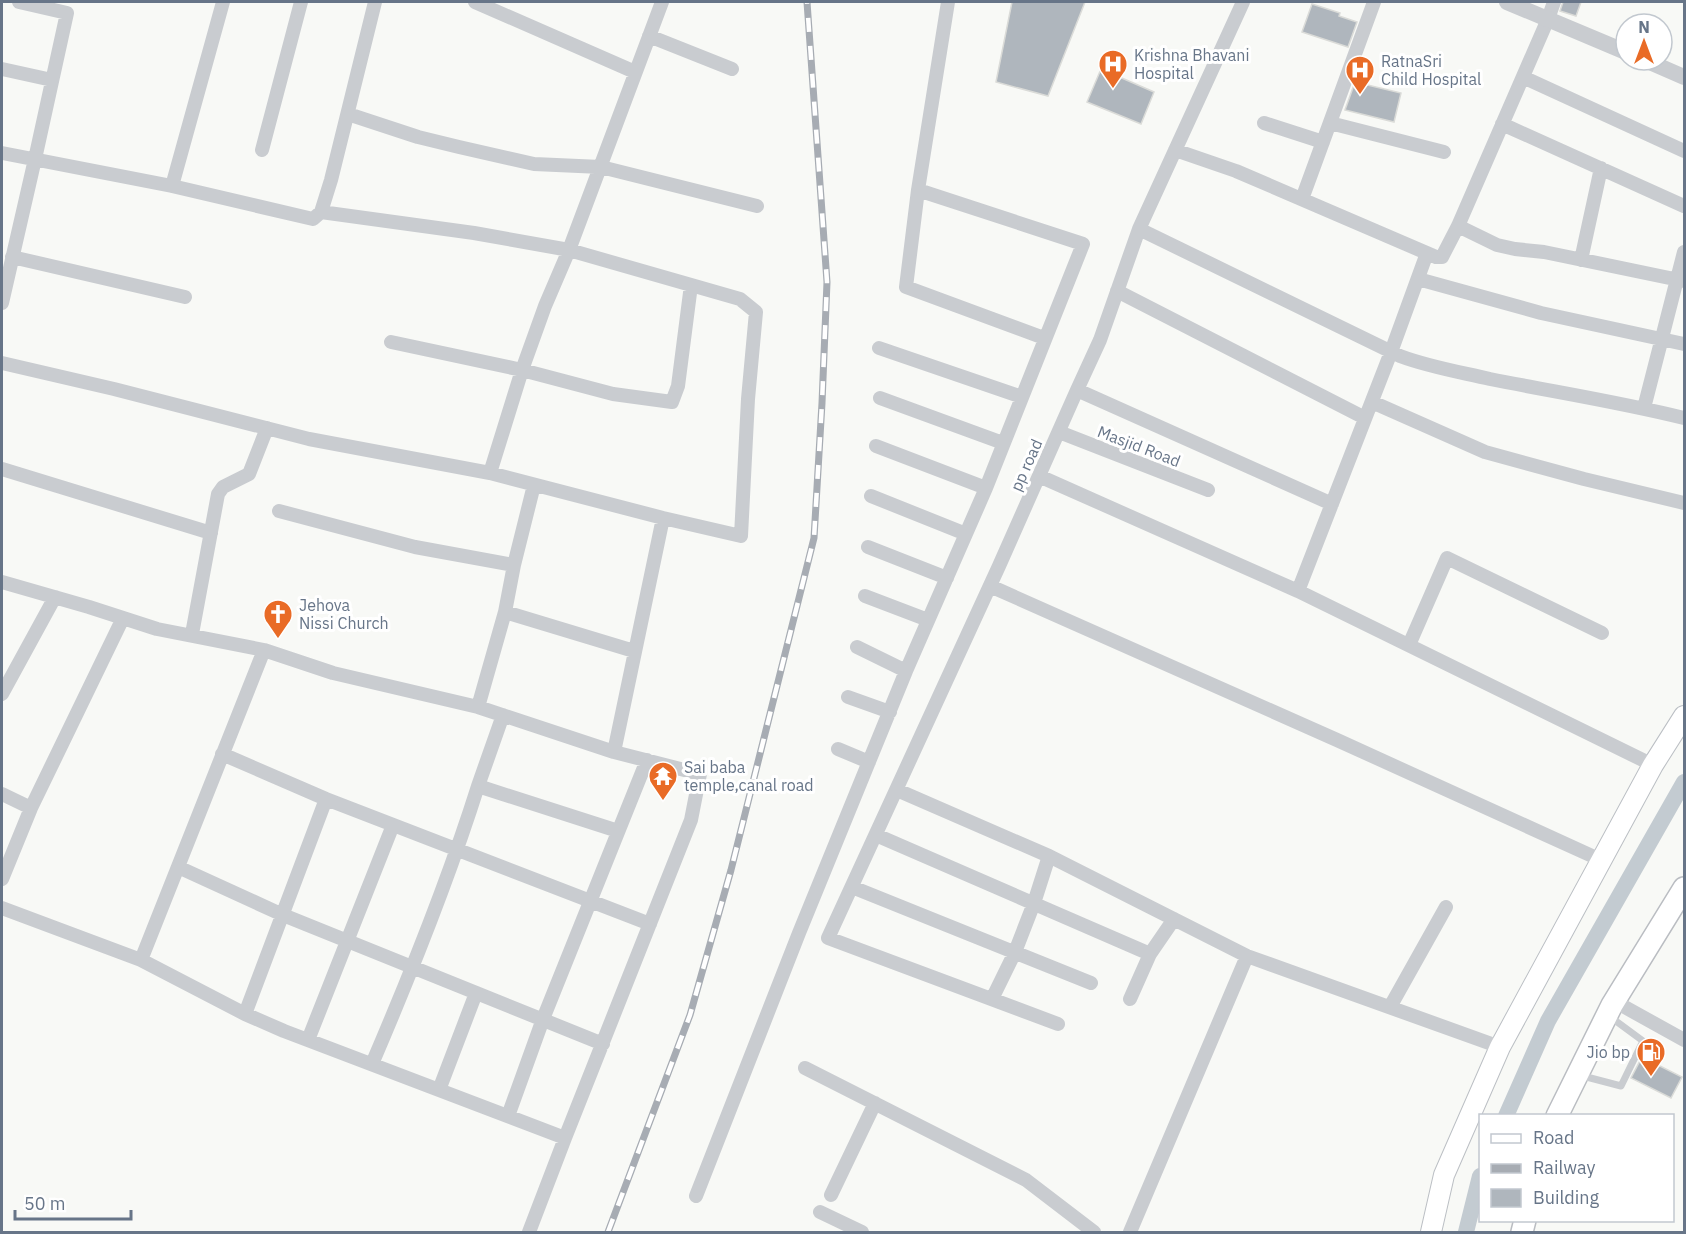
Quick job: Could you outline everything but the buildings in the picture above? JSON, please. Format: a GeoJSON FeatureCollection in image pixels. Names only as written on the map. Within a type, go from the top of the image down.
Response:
{"type":"FeatureCollection","features":[{"type":"Feature","properties":{"kind":"main road"},"geometry":{"type":"LineString","coordinates":[[1431,1233],[1444,1175],[1500,1047],[1653,765],[1684,716]]}},
{"type":"Feature","properties":{"kind":"main road"},"geometry":{"type":"LineString","coordinates":[[1558,1114],[1610,1008],[1684,888]]}},
{"type":"Feature","properties":{"kind":"street"},"geometry":{"type":"LineString","coordinates":[[2,303],[67,13],[19,2]]}},
{"type":"Feature","properties":{"kind":"street"},"geometry":{"type":"LineString","coordinates":[[172,186],[223,2]]}},
{"type":"Feature","properties":{"kind":"street"},"geometry":{"type":"LineString","coordinates":[[262,150],[301,2]]}},
{"type":"Feature","properties":{"kind":"street"},"geometry":{"type":"LineString","coordinates":[[2,153],[172,186],[313,219],[321,212],[331,180],[375,2]]}},
{"type":"Feature","properties":{"kind":"street"},"geometry":{"type":"LineString","coordinates":[[475,2],[635,72]]}},
{"type":"Feature","properties":{"kind":"street"},"geometry":{"type":"LineString","coordinates":[[490,473],[544,306],[569,250],[601,167],[661,2]]}},
{"type":"Feature","properties":{"kind":"street"},"geometry":{"type":"LineString","coordinates":[[948,2],[918,190],[906,287],[1044,338]]}},
{"type":"Feature","properties":{"kind":"street","name":"pp road"},"geometry":{"type":"LineString","coordinates":[[992,999],[828,938],[1100,340],[1139,229],[1243,2]]}},
{"type":"Feature","properties":{"kind":"street"},"geometry":{"type":"LineString","coordinates":[[1302,199],[1374,2]]}},
{"type":"Feature","properties":{"kind":"street"},"geometry":{"type":"LineString","coordinates":[[1507,2],[1614,47]]}},
{"type":"Feature","properties":{"kind":"street"},"geometry":{"type":"LineString","coordinates":[[1175,150],[1236,171],[1436,257],[1442,257],[1450,245],[1554,2]]}},
{"type":"Feature","properties":{"kind":"street"},"geometry":{"type":"LineString","coordinates":[[649,36],[732,69]]}},
{"type":"Feature","properties":{"kind":"street"},"geometry":{"type":"LineString","coordinates":[[2,69],[52,80]]}},
{"type":"Feature","properties":{"kind":"street"},"geometry":{"type":"LineString","coordinates":[[1523,77],[1684,151]]}},
{"type":"Feature","properties":{"kind":"street"},"geometry":{"type":"LineString","coordinates":[[348,114],[418,137],[534,164],[601,167],[757,206]]}},
{"type":"Feature","properties":{"kind":"street"},"geometry":{"type":"LineString","coordinates":[[1264,123],[1323,142]]}},
{"type":"Feature","properties":{"kind":"street"},"geometry":{"type":"LineString","coordinates":[[1330,123],[1444,152]]}},
{"type":"Feature","properties":{"kind":"street"},"geometry":{"type":"LineString","coordinates":[[1502,124],[1684,206]]}},
{"type":"Feature","properties":{"kind":"street"},"geometry":{"type":"LineString","coordinates":[[1581,260],[1601,168]]}},
{"type":"Feature","properties":{"kind":"street"},"geometry":{"type":"LineString","coordinates":[[696,1196],[799,933],[906,671],[986,488],[1083,244],[918,190]]}},
{"type":"Feature","properties":{"kind":"street"},"geometry":{"type":"LineString","coordinates":[[2,363],[309,439],[490,473],[741,536],[748,399],[756,312],[740,299],[569,250],[474,233],[321,212]]}},
{"type":"Feature","properties":{"kind":"street"},"geometry":{"type":"LineString","coordinates":[[1458,226],[1497,245],[1545,252],[1681,280]]}},
{"type":"Feature","properties":{"kind":"street"},"geometry":{"type":"LineString","coordinates":[[1139,229],[1391,352],[1423,365],[1644,408],[1684,418]]}},
{"type":"Feature","properties":{"kind":"street"},"geometry":{"type":"LineString","coordinates":[[1644,408],[1681,280],[1684,252]]}},
{"type":"Feature","properties":{"kind":"street"},"geometry":{"type":"LineString","coordinates":[[1298,591],[1427,253]]}},
{"type":"Feature","properties":{"kind":"street"},"geometry":{"type":"LineString","coordinates":[[12,256],[185,297]]}},
{"type":"Feature","properties":{"kind":"street"},"geometry":{"type":"LineString","coordinates":[[1418,279],[1541,313],[1684,344]]}},
{"type":"Feature","properties":{"kind":"street"},"geometry":{"type":"LineString","coordinates":[[391,342],[522,370],[613,394],[672,402],[678,386],[691,285]]}},
{"type":"Feature","properties":{"kind":"street"},"geometry":{"type":"LineString","coordinates":[[1117,291],[1365,418]]}},
{"type":"Feature","properties":{"kind":"street"},"geometry":{"type":"LineString","coordinates":[[879,348],[1022,397]]}},
{"type":"Feature","properties":{"kind":"street"},"geometry":{"type":"LineString","coordinates":[[1077,390],[1332,504]]}},
{"type":"Feature","properties":{"kind":"street"},"geometry":{"type":"LineString","coordinates":[[880,398],[1004,443]]}},
{"type":"Feature","properties":{"kind":"street"},"geometry":{"type":"LineString","coordinates":[[1372,402],[1485,452],[1684,503]]}},
{"type":"Feature","properties":{"kind":"street"},"geometry":{"type":"LineString","coordinates":[[192,634],[218,494],[223,487],[249,474],[267,428]]}},
{"type":"Feature","properties":{"kind":"street","name":"Masjid Road"},"geometry":{"type":"LineString","coordinates":[[1059,432],[1208,490]]}},
{"type":"Feature","properties":{"kind":"street"},"geometry":{"type":"LineString","coordinates":[[876,446],[986,488]]}},
{"type":"Feature","properties":{"kind":"street"},"geometry":{"type":"LineString","coordinates":[[2,469],[211,533]]}},
{"type":"Feature","properties":{"kind":"street"},"geometry":{"type":"LineString","coordinates":[[1039,476],[1298,591],[1653,765]]}},
{"type":"Feature","properties":{"kind":"street"},"geometry":{"type":"LineString","coordinates":[[478,707],[505,612],[534,485]]}},
{"type":"Feature","properties":{"kind":"street"},"geometry":{"type":"LineString","coordinates":[[871,496],[966,534]]}},
{"type":"Feature","properties":{"kind":"street"},"geometry":{"type":"LineString","coordinates":[[279,511],[415,547],[514,565]]}},
{"type":"Feature","properties":{"kind":"street"},"geometry":{"type":"LineString","coordinates":[[614,752],[663,518]]}},
{"type":"Feature","properties":{"kind":"street"},"geometry":{"type":"LineString","coordinates":[[868,547],[947,578]]}},
{"type":"Feature","properties":{"kind":"street"},"geometry":{"type":"LineString","coordinates":[[1408,645],[1447,558],[1602,633]]}},
{"type":"Feature","properties":{"kind":"street"},"geometry":{"type":"LineString","coordinates":[[2,582],[157,629],[192,634],[264,650],[333,673],[478,707],[614,752],[700,774],[691,820],[565,1138],[530,1233]]}},
{"type":"Feature","properties":{"kind":"street"},"geometry":{"type":"LineString","coordinates":[[990,586],[1601,860]]}},
{"type":"Feature","properties":{"kind":"street"},"geometry":{"type":"LineString","coordinates":[[865,596],[928,620]]}},
{"type":"Feature","properties":{"kind":"street"},"geometry":{"type":"LineString","coordinates":[[2,694],[55,597]]}},
{"type":"Feature","properties":{"kind":"street"},"geometry":{"type":"LineString","coordinates":[[505,612],[634,651]]}},
{"type":"Feature","properties":{"kind":"street"},"geometry":{"type":"LineString","coordinates":[[2,879],[31,808],[123,618]]}},
{"type":"Feature","properties":{"kind":"street"},"geometry":{"type":"LineString","coordinates":[[857,647],[906,671]]}},
{"type":"Feature","properties":{"kind":"street"},"geometry":{"type":"LineString","coordinates":[[141,960],[264,650]]}},
{"type":"Feature","properties":{"kind":"street"},"geometry":{"type":"LineString","coordinates":[[848,697],[890,712]]}},
{"type":"Feature","properties":{"kind":"street"},"geometry":{"type":"LineString","coordinates":[[372,1065],[413,968],[458,850],[503,716]]}},
{"type":"Feature","properties":{"kind":"street"},"geometry":{"type":"LineString","coordinates":[[838,748],[869,762]]}},
{"type":"Feature","properties":{"kind":"street"},"geometry":{"type":"LineString","coordinates":[[222,754],[326,799],[650,924]]}},
{"type":"Feature","properties":{"kind":"street"},"geometry":{"type":"LineString","coordinates":[[508,1116],[589,901],[647,760]]}},
{"type":"Feature","properties":{"kind":"street"},"geometry":{"type":"LineString","coordinates":[[478,786],[618,831]]}},
{"type":"Feature","properties":{"kind":"street"},"geometry":{"type":"LineString","coordinates":[[897,790],[1049,856],[1247,956],[1500,1047]]}},
{"type":"Feature","properties":{"kind":"street"},"geometry":{"type":"LineString","coordinates":[[2,794],[31,808]]}},
{"type":"Feature","properties":{"kind":"street"},"geometry":{"type":"LineString","coordinates":[[245,1014],[326,799]]}},
{"type":"Feature","properties":{"kind":"street"},"geometry":{"type":"LineString","coordinates":[[308,1040],[393,825]]}},
{"type":"Feature","properties":{"kind":"street"},"geometry":{"type":"LineString","coordinates":[[876,835],[1150,954]]}},
{"type":"Feature","properties":{"kind":"street"},"geometry":{"type":"LineString","coordinates":[[1049,856],[1015,952],[992,999],[1058,1024]]}},
{"type":"Feature","properties":{"kind":"street"},"geometry":{"type":"LineString","coordinates":[[178,867],[283,915],[603,1044]]}},
{"type":"Feature","properties":{"kind":"street"},"geometry":{"type":"LineString","coordinates":[[852,887],[1091,983]]}},
{"type":"Feature","properties":{"kind":"street"},"geometry":{"type":"LineString","coordinates":[[1390,1007],[1446,907]]}},
{"type":"Feature","properties":{"kind":"street"},"geometry":{"type":"LineString","coordinates":[[2,908],[141,960],[245,1014],[308,1040],[565,1138]]}},
{"type":"Feature","properties":{"kind":"street"},"geometry":{"type":"LineString","coordinates":[[1130,999],[1150,954],[1174,919]]}},
{"type":"Feature","properties":{"kind":"street"},"geometry":{"type":"LineString","coordinates":[[1130,1233],[1247,956]]}},
{"type":"Feature","properties":{"kind":"street"},"geometry":{"type":"LineString","coordinates":[[439,1090],[476,993]]}},
{"type":"Feature","properties":{"kind":"street"},"geometry":{"type":"LineString","coordinates":[[1610,1008],[1684,1040]]}},
{"type":"Feature","properties":{"kind":"street"},"geometry":{"type":"LineString","coordinates":[[805,1068],[1026,1180],[1094,1233]]}},
{"type":"Feature","properties":{"kind":"street"},"geometry":{"type":"LineString","coordinates":[[831,1195],[875,1103]]}},
{"type":"Feature","properties":{"kind":"street"},"geometry":{"type":"LineString","coordinates":[[820,1212],[862,1233]]}},
{"type":"Feature","properties":{"kind":"lane"},"geometry":{"type":"LineString","coordinates":[[1577,1075],[1621,1086],[1642,1041],[1610,1008]]}},
{"type":"Feature","properties":{"kind":"waterway"},"geometry":{"type":"LineString","coordinates":[[1507,1114],[1548,1021],[1684,782]]}},
{"type":"Feature","properties":{"kind":"waterway"},"geometry":{"type":"LineString","coordinates":[[1466,1232],[1479,1180]]}},
{"type":"Feature","properties":{"kind":"railway"},"geometry":{"type":"LineString","coordinates":[[608,1232],[690,1015],[731,870],[814,538],[827,282],[807,2]]}},
{"type":"Feature","properties":{"kind":"place","name":"Krishna Bhavani Hospital"},"geometry":{"type":"Point","coordinates":[1113,90]}},
{"type":"Feature","properties":{"kind":"place","name":"RatnaSri Child Hospital"},"geometry":{"type":"Point","coordinates":[1360,96]}},
{"type":"Feature","properties":{"kind":"place","name":"Jehova Nissi Church"},"geometry":{"type":"Point","coordinates":[278,640]}},
{"type":"Feature","properties":{"kind":"place","name":"Sai baba temple,canal road"},"geometry":{"type":"Point","coordinates":[663,802]}},
{"type":"Feature","properties":{"kind":"place","name":"Jio bp"},"geometry":{"type":"Point","coordinates":[1651,1078]}}]}
